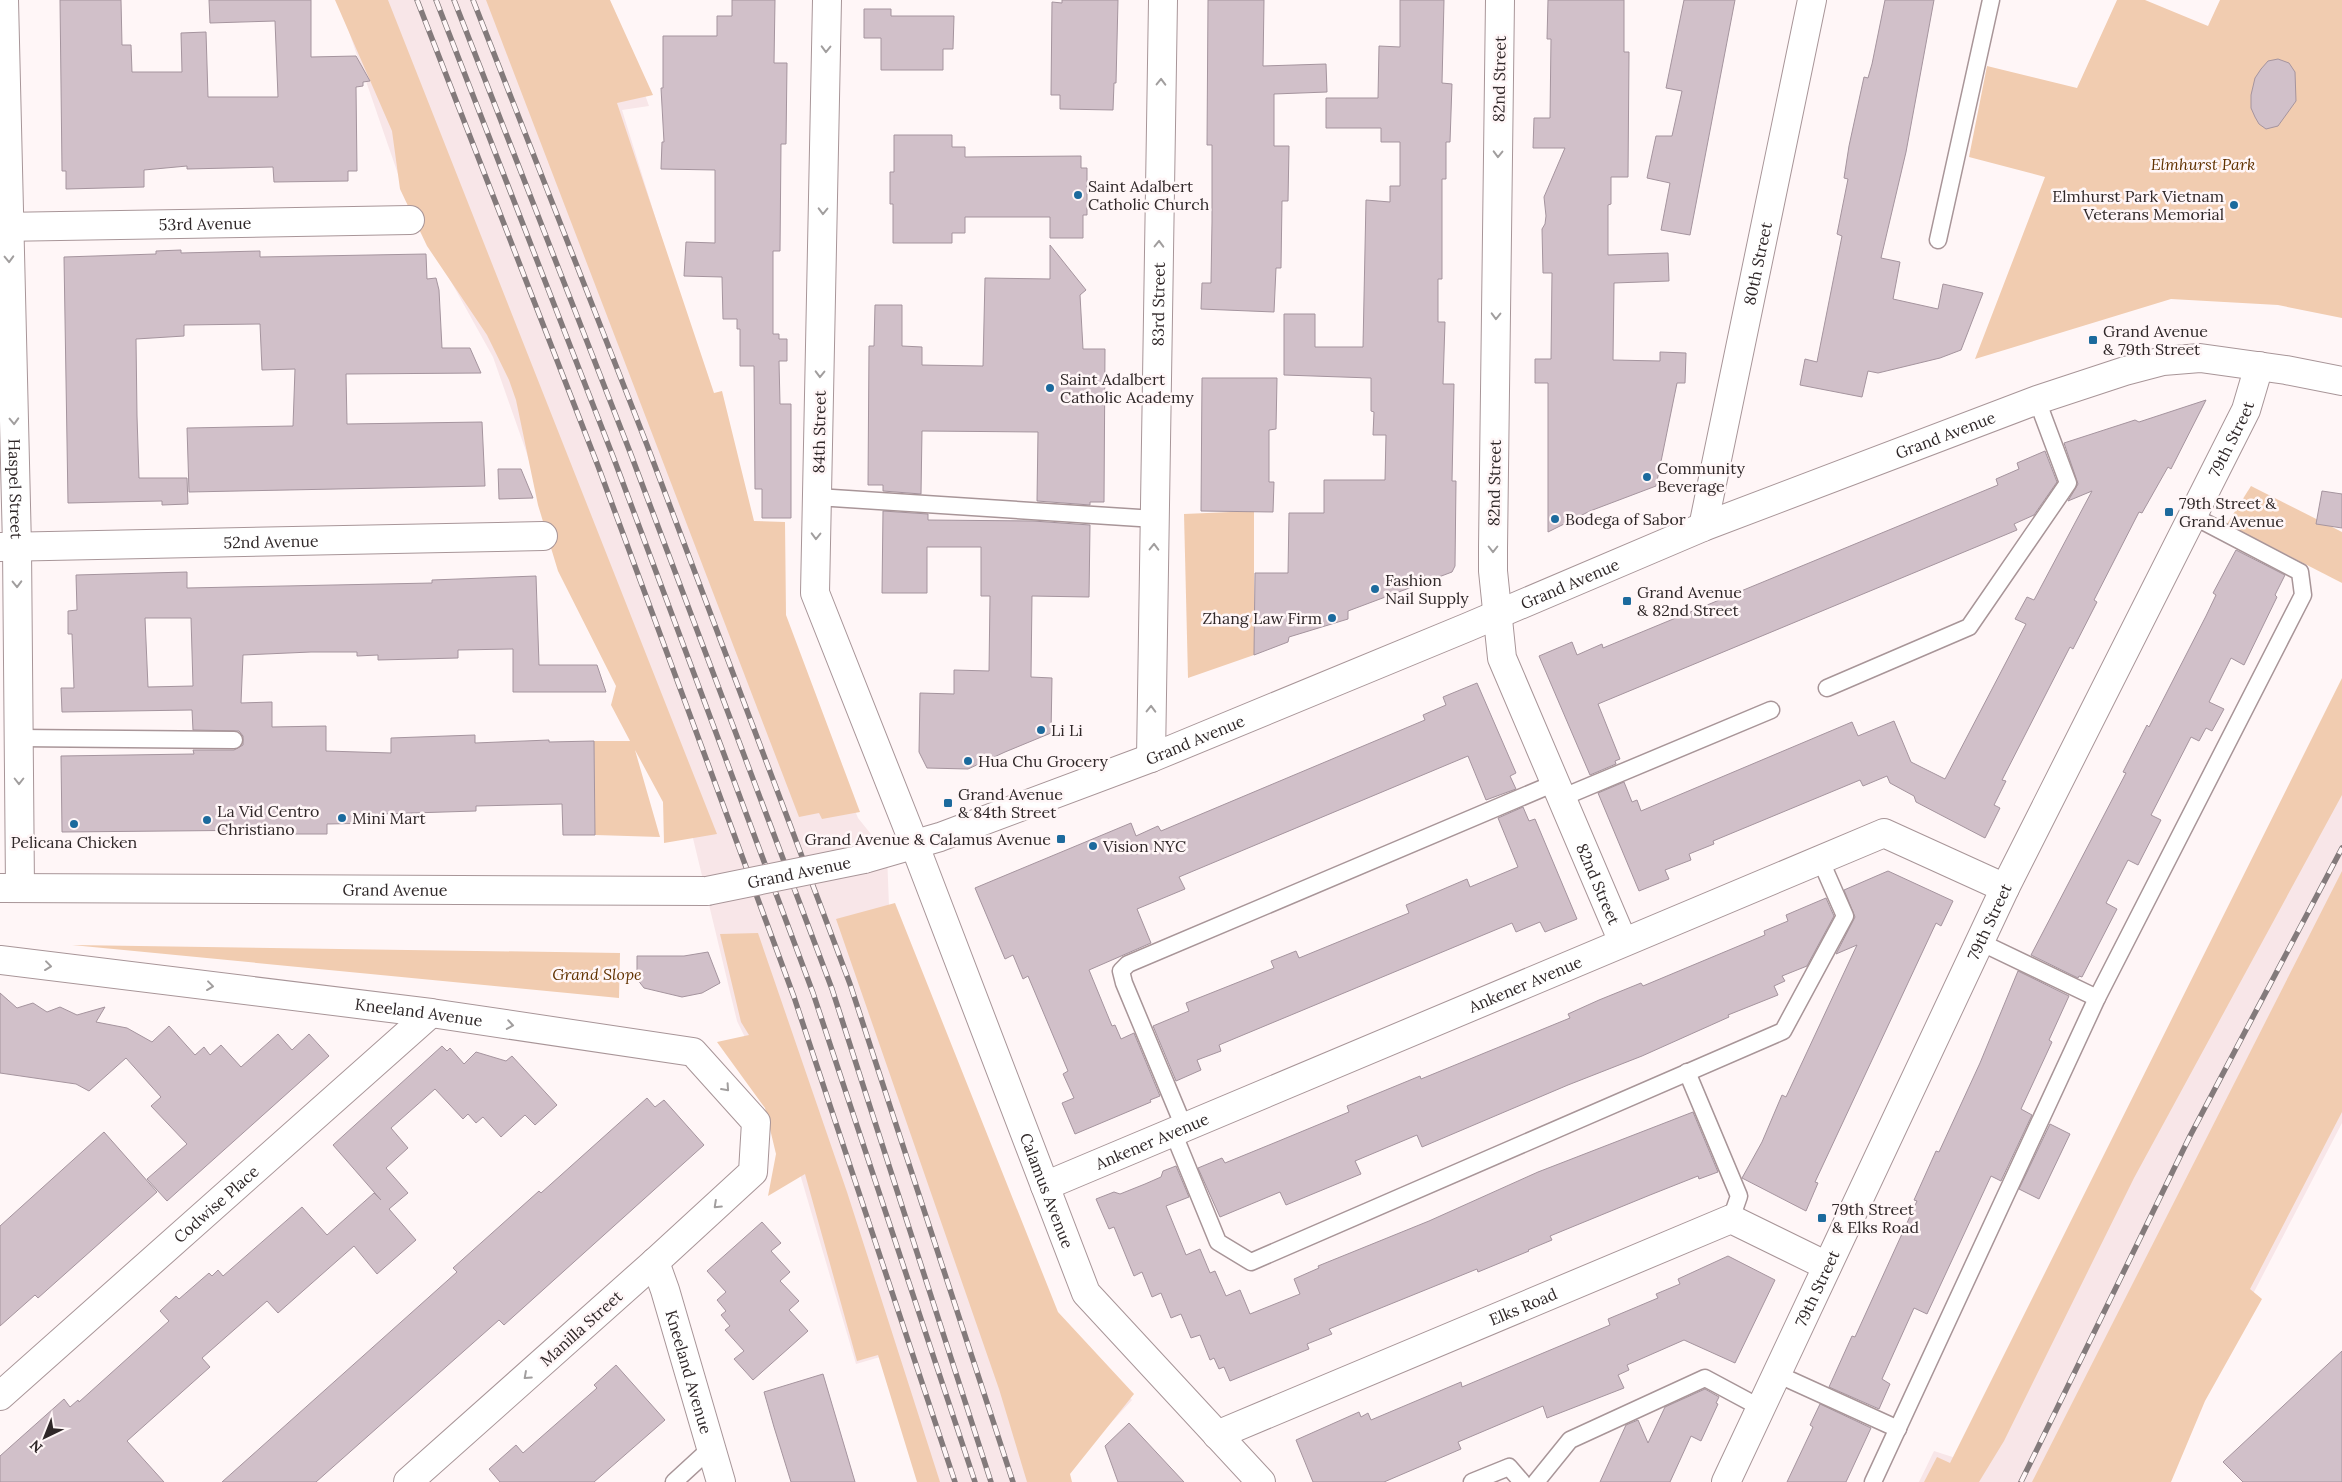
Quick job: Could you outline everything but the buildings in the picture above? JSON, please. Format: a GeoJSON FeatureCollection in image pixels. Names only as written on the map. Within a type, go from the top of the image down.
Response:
{"type":"FeatureCollection","features":[{"type":"Feature","properties":{"kind":"street","name":"Haspel Street"},"geometry":{"type":"LineString","coordinates":[[4,0],[4,227],[8,547],[19,738],[10,888]]}},
{"type":"Feature","properties":{"kind":"street","name":"84th Street"},"geometry":{"type":"LineString","coordinates":[[827,0],[815,593],[915,846]]}},
{"type":"Feature","properties":{"kind":"street","name":"83rd Street"},"geometry":{"type":"LineString","coordinates":[[1151,758],[1163,0]]}},
{"type":"Feature","properties":{"kind":"street","name":"82nd Street"},"geometry":{"type":"LineString","coordinates":[[1500,0],[1493,548],[1502,658],[1623,942]]}},
{"type":"Feature","properties":{"kind":"street","name":"80th Street"},"geometry":{"type":"LineString","coordinates":[[1703,526],[1812,0]]}},
{"type":"Feature","properties":{"kind":"street","name":"53rd Avenue"},"geometry":{"type":"LineString","coordinates":[[4,227],[410,220]]}},
{"type":"Feature","properties":{"kind":"street","name":"Grand Avenue"},"geometry":{"type":"LineString","coordinates":[[10,888],[707,890],[864,859],[915,846],[1151,758],[1498,615],[1703,526],[2037,400],[2163,361],[2200,358],[2259,366],[2342,381]]}},
{"type":"Feature","properties":{"kind":"street","name":"79th Street"},"geometry":{"type":"LineString","coordinates":[[1726,1482],[2005,888],[2246,410],[2259,366]]}},
{"type":"Feature","properties":{"kind":"street","name":"52nd Avenue"},"geometry":{"type":"LineString","coordinates":[[8,547],[543,536]]}},
{"type":"Feature","properties":{"kind":"street","name":"Ankener Avenue"},"geometry":{"type":"LineString","coordinates":[[1045,1186],[1820,858],[1884,833],[2005,888]]}},
{"type":"Feature","properties":{"kind":"street","name":"Calamus Avenue"},"geometry":{"type":"LineString","coordinates":[[915,846],[1086,1293],[1217,1435],[1251,1478]]}},
{"type":"Feature","properties":{"kind":"street","name":"Kneeland Avenue"},"geometry":{"type":"LineString","coordinates":[[0,960],[431,1013],[693,1052],[756,1122],[753,1172]]}},
{"type":"Feature","properties":{"kind":"street","name":"Codwise Place"},"geometry":{"type":"LineString","coordinates":[[0,1396],[431,1013]]}},
{"type":"Feature","properties":{"kind":"street","name":"Manilla Street"},"geometry":{"type":"LineString","coordinates":[[408,1482],[753,1172]]}},
{"type":"Feature","properties":{"kind":"street"},"geometry":{"type":"LineString","coordinates":[[1731,1219],[1827,1266]]}},
{"type":"Feature","properties":{"kind":"street","name":"Elks Road"},"geometry":{"type":"LineString","coordinates":[[1217,1435],[1731,1219]]}},
{"type":"Feature","properties":{"kind":"street","name":"Kneeland Avenue"},"geometry":{"type":"LineString","coordinates":[[655,1262],[665,1290],[721,1482]]}},
{"type":"Feature","properties":{"kind":"lane"},"geometry":{"type":"LineString","coordinates":[[1938,240],[1991,0]]}},
{"type":"Feature","properties":{"kind":"lane"},"geometry":{"type":"LineString","coordinates":[[1827,688],[1970,627],[2068,483],[2037,400]]}},
{"type":"Feature","properties":{"kind":"lane"},"geometry":{"type":"LineString","coordinates":[[818,496],[1154,519]]}},
{"type":"Feature","properties":{"kind":"lane"},"geometry":{"type":"LineString","coordinates":[[1873,1482],[2097,998],[2303,595],[2300,572],[2193,516]]}},
{"type":"Feature","properties":{"kind":"lane"},"geometry":{"type":"LineString","coordinates":[[1771,710],[1558,790],[1128,964],[1121,971],[1124,983],[1179,1130],[1218,1242],[1251,1262],[1783,1031],[1845,916],[1820,858]]}},
{"type":"Feature","properties":{"kind":"lane"},"geometry":{"type":"LineString","coordinates":[[19,738],[234,740]]}},
{"type":"Feature","properties":{"kind":"lane"},"geometry":{"type":"LineString","coordinates":[[1980,942],[2097,998]]}},
{"type":"Feature","properties":{"kind":"lane"},"geometry":{"type":"LineString","coordinates":[[1687,1072],[1739,1196],[1731,1219]]}},
{"type":"Feature","properties":{"kind":"lane"},"geometry":{"type":"LineString","coordinates":[[1777,1374],[1898,1430]]}},
{"type":"Feature","properties":{"kind":"lane"},"geometry":{"type":"LineString","coordinates":[[1536,1482],[1570,1440],[1705,1378],[1761,1408]]}},
{"type":"Feature","properties":{"kind":"lane"},"geometry":{"type":"LineString","coordinates":[[674,1482],[711,1448]]}},
{"type":"Feature","properties":{"kind":"lane"},"geometry":{"type":"LineString","coordinates":[[1472,1482],[1509,1467],[1522,1482]]}},
{"type":"Feature","properties":{"kind":"shaded area"},"geometry":{"type":"Polygon","coordinates":[[[338,0],[602,0],[627,44],[649,106],[622,110],[784,632],[858,818],[887,854],[889,906],[1056,1320],[1132,1400],[1063,1475],[1065,1482],[920,1482],[880,1357],[856,1364],[782,1113],[737,1021],[691,830],[565,579],[526,451],[493,357],[409,206],[338,0]]]}},
{"type":"Feature","properties":{"kind":"shaded area"},"geometry":{"type":"Polygon","coordinates":[[[2342,741],[2342,1123],[2155,1482],[1919,1482],[1934,1451],[1968,1462],[2342,741]]]}},
{"type":"Feature","properties":{"kind":"green space"},"geometry":{"type":"Polygon","coordinates":[[[335,0],[388,0],[717,834],[664,843],[663,802],[635,750],[660,837],[595,835],[594,741],[630,741],[611,705],[616,686],[558,571],[538,505],[516,400],[509,380],[487,335],[427,246],[400,189],[392,131],[335,0]]]}},
{"type":"Feature","properties":{"kind":"green space"},"geometry":{"type":"Polygon","coordinates":[[[486,0],[610,0],[653,95],[617,103],[714,393],[722,391],[754,521],[785,522],[786,615],[860,812],[822,819],[819,813],[799,817],[486,0]]]}},
{"type":"Feature","properties":{"kind":"green space","name":"Elmhurst Park"},"geometry":{"type":"Polygon","coordinates":[[[2117,0],[2145,0],[2208,26],[2220,0],[2342,0],[2342,318],[2278,305],[2171,299],[1975,359],[2045,177],[1969,157],[1987,66],[2077,88],[2117,0]]]}},
{"type":"Feature","properties":{"kind":"green space"},"geometry":{"type":"Polygon","coordinates":[[[2251,486],[2342,532],[2342,583],[2227,524],[2251,486]]]}},
{"type":"Feature","properties":{"kind":"green space"},"geometry":{"type":"Polygon","coordinates":[[[1254,511],[1254,655],[1188,678],[1184,514],[1254,511]]]}},
{"type":"Feature","properties":{"kind":"green space"},"geometry":{"type":"Polygon","coordinates":[[[2342,678],[2342,795],[2134,1178],[2004,1441],[1979,1482],[1924,1482],[1937,1457],[1950,1463],[2342,678]]]}},
{"type":"Feature","properties":{"kind":"green space"},"geometry":{"type":"Polygon","coordinates":[[[2342,871],[2342,1112],[2250,1289],[2262,1299],[2205,1401],[2171,1482],[2032,1482],[2342,871]]]}},
{"type":"Feature","properties":{"kind":"green space"},"geometry":{"type":"Polygon","coordinates":[[[895,903],[1058,1312],[1134,1394],[1070,1474],[1072,1482],[1027,1482],[999,1389],[836,919],[895,903]]]}},
{"type":"Feature","properties":{"kind":"green space"},"geometry":{"type":"Polygon","coordinates":[[[758,933],[847,1192],[940,1482],[917,1482],[878,1355],[857,1361],[805,1174],[768,1196],[776,1154],[765,1108],[717,1042],[749,1035],[741,1022],[720,934],[758,933]]]}},
{"type":"Feature","properties":{"kind":"green space","name":"Grand Slope"},"geometry":{"type":"Polygon","coordinates":[[[72,945],[620,953],[619,998],[72,945]]]}},
{"type":"Feature","properties":{"kind":"railway"},"geometry":{"type":"LineString","coordinates":[[417,0],[598,466],[794,997],[955,1482]]}},
{"type":"Feature","properties":{"kind":"railway"},"geometry":{"type":"LineString","coordinates":[[436,0],[614,459],[813,993],[975,1482]]}},
{"type":"Feature","properties":{"kind":"railway"},"geometry":{"type":"LineString","coordinates":[[454,0],[630,452],[832,989],[991,1482]]}},
{"type":"Feature","properties":{"kind":"railway"},"geometry":{"type":"LineString","coordinates":[[473,0],[647,445],[850,984],[1013,1482]]}},
{"type":"Feature","properties":{"kind":"railway"},"geometry":{"type":"LineString","coordinates":[[2021,1482],[2190,1136],[2342,848]]}},
{"type":"Feature","properties":{"kind":"place","name":"Saint Adalbert Catholic Church"},"geometry":{"type":"Point","coordinates":[1078,195]}},
{"type":"Feature","properties":{"kind":"place","name":"Elmhurst Park Vietnam Veterans Memorial"},"geometry":{"type":"Point","coordinates":[2234,205]}},
{"type":"Feature","properties":{"kind":"place","name":"Grand Avenue & 79th Street"},"geometry":{"type":"Point","coordinates":[2093,340]}},
{"type":"Feature","properties":{"kind":"place","name":"Saint Adalbert Catholic Academy"},"geometry":{"type":"Point","coordinates":[1050,388]}},
{"type":"Feature","properties":{"kind":"place","name":"Community Beverage"},"geometry":{"type":"Point","coordinates":[1647,477]}},
{"type":"Feature","properties":{"kind":"place","name":"79th Street & Grand Avenue"},"geometry":{"type":"Point","coordinates":[2169,512]}},
{"type":"Feature","properties":{"kind":"place","name":"Bodega of Sabor"},"geometry":{"type":"Point","coordinates":[1555,519]}},
{"type":"Feature","properties":{"kind":"place","name":"Fashion Nail Supply"},"geometry":{"type":"Point","coordinates":[1375,589]}},
{"type":"Feature","properties":{"kind":"place","name":"Grand Avenue & 82nd Street"},"geometry":{"type":"Point","coordinates":[1627,601]}},
{"type":"Feature","properties":{"kind":"place","name":"Zhang Law Firm"},"geometry":{"type":"Point","coordinates":[1332,618]}},
{"type":"Feature","properties":{"kind":"place","name":"Li Li"},"geometry":{"type":"Point","coordinates":[1041,730]}},
{"type":"Feature","properties":{"kind":"place","name":"Hua Chu Grocery"},"geometry":{"type":"Point","coordinates":[968,761]}},
{"type":"Feature","properties":{"kind":"place","name":"Grand Avenue & 84th Street"},"geometry":{"type":"Point","coordinates":[948,803]}},
{"type":"Feature","properties":{"kind":"place","name":"Mini Mart"},"geometry":{"type":"Point","coordinates":[342,818]}},
{"type":"Feature","properties":{"kind":"place","name":"La Vid Centro Christiano"},"geometry":{"type":"Point","coordinates":[207,820]}},
{"type":"Feature","properties":{"kind":"place","name":"Pelicana Chicken"},"geometry":{"type":"Point","coordinates":[74,824]}},
{"type":"Feature","properties":{"kind":"place","name":"Grand Avenue & Calamus Avenue"},"geometry":{"type":"Point","coordinates":[1061,839]}},
{"type":"Feature","properties":{"kind":"place","name":"Vision NYC"},"geometry":{"type":"Point","coordinates":[1093,846]}},
{"type":"Feature","properties":{"kind":"place","name":"79th Street & Elks Road"},"geometry":{"type":"Point","coordinates":[1822,1218]}}]}
